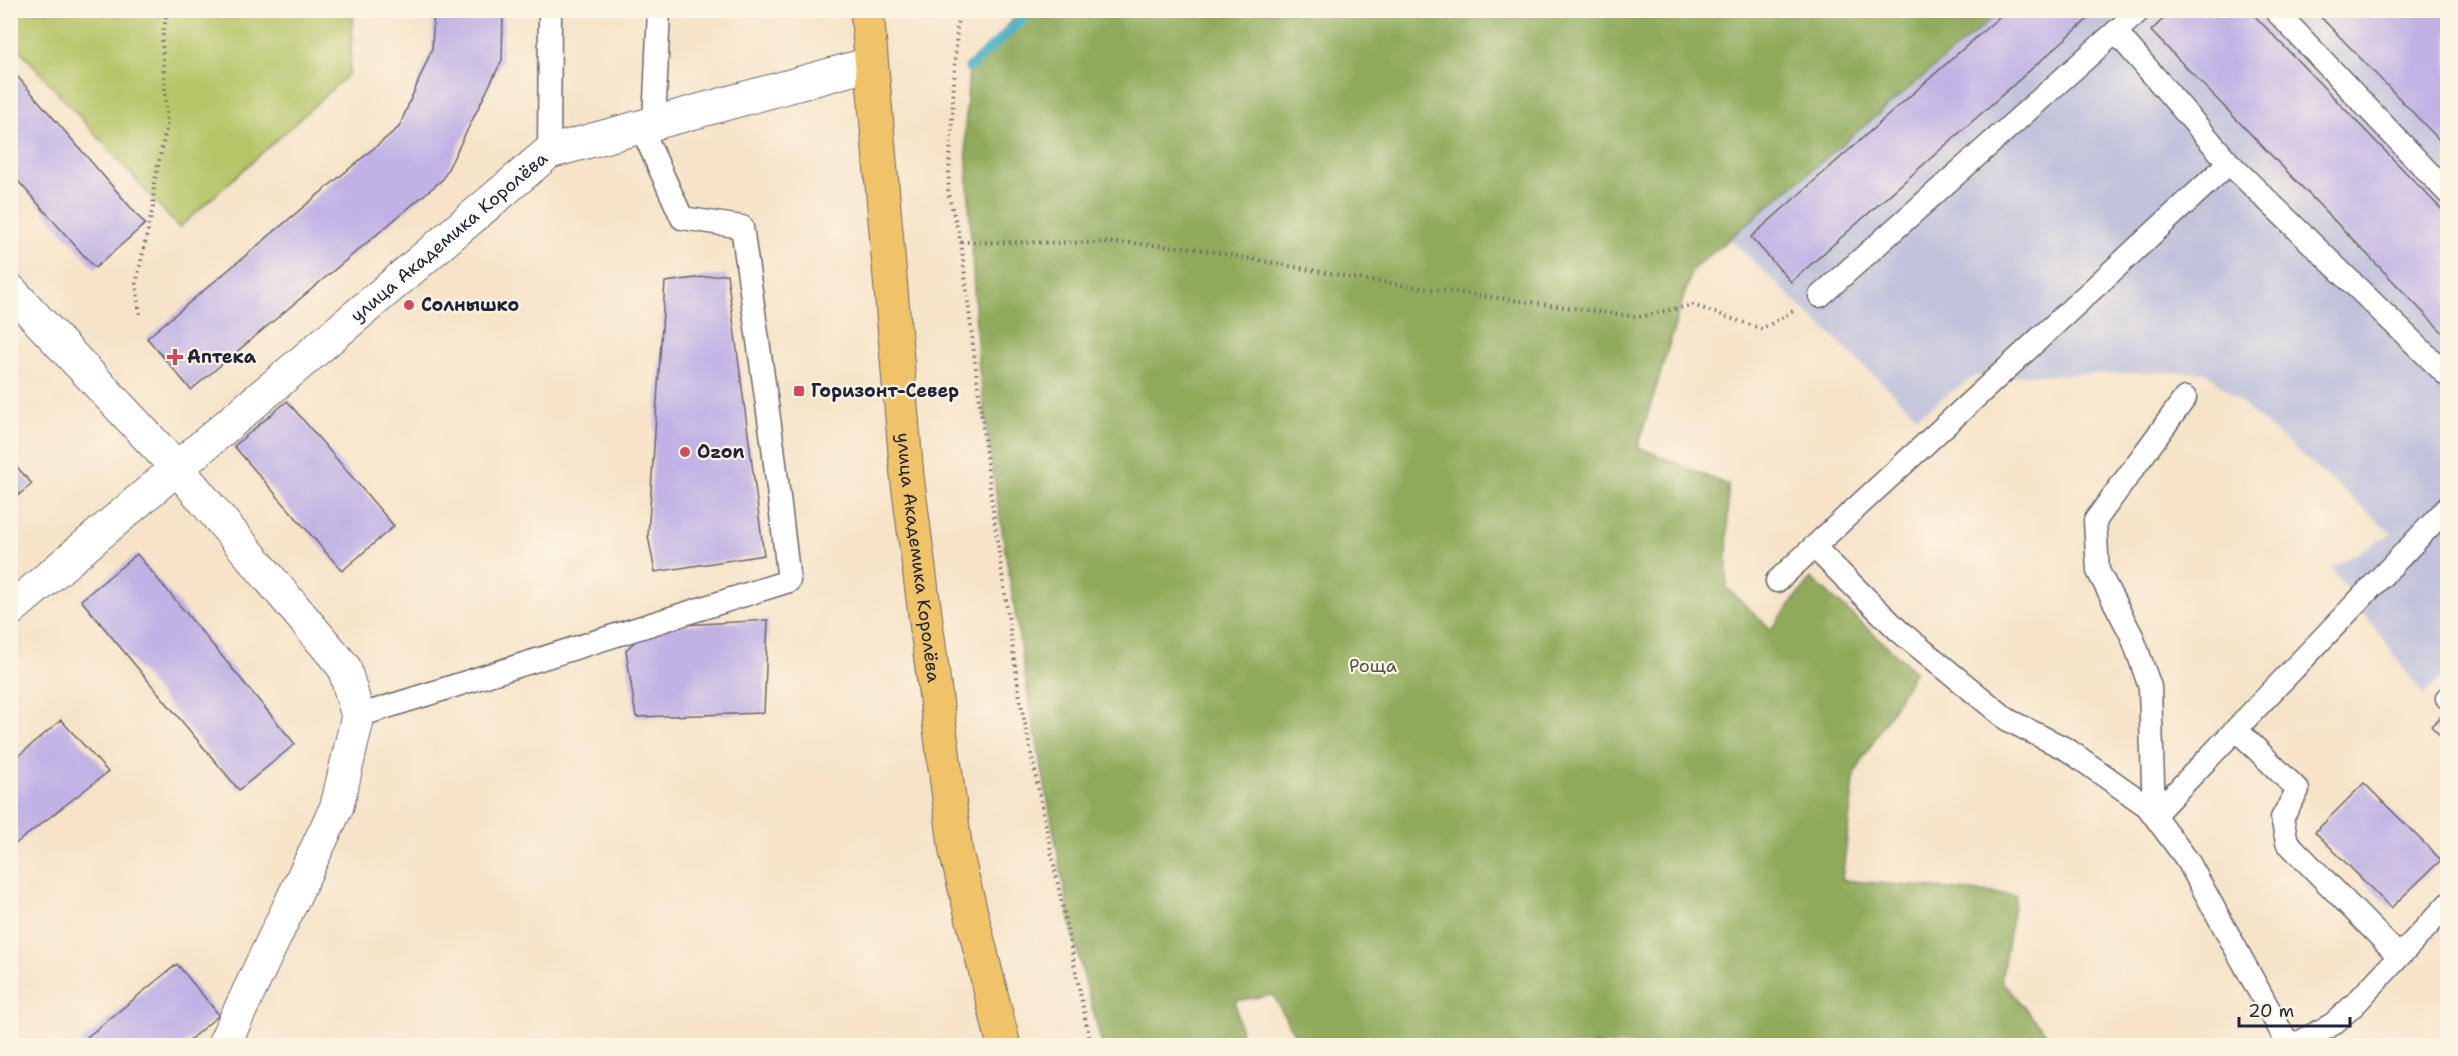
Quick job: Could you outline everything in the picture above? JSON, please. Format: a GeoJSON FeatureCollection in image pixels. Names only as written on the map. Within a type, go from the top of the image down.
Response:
{"type":"FeatureCollection","features":[{"type":"Feature","properties":{"kind":"main road","name":"улица Академика Королёва"},"geometry":{"type":"LineString","coordinates":[[867,10],[907,476],[956,852],[1004,1046]]}},
{"type":"Feature","properties":{"kind":"street","name":"улица Академика Королёва"},"geometry":{"type":"LineString","coordinates":[[10,610],[549,152],[870,64]]}},
{"type":"Feature","properties":{"kind":"street"},"geometry":{"type":"LineString","coordinates":[[10,290],[177,468],[344,667],[358,716],[337,806],[223,1046]]}},
{"type":"Feature","properties":{"kind":"lane"},"geometry":{"type":"LineString","coordinates":[[549,152],[550,10]]}},
{"type":"Feature","properties":{"kind":"lane"},"geometry":{"type":"LineString","coordinates":[[358,716],[789,581],[742,227],[682,218],[648,125],[659,10]]}},
{"type":"Feature","properties":{"kind":"lane"},"geometry":{"type":"LineString","coordinates":[[1820,296],[2140,10]]}},
{"type":"Feature","properties":{"kind":"lane"},"geometry":{"type":"LineString","coordinates":[[2275,10],[2448,193]]}},
{"type":"Feature","properties":{"kind":"lane"},"geometry":{"type":"LineString","coordinates":[[2116,32],[2229,163],[2448,376]]}},
{"type":"Feature","properties":{"kind":"lane"},"geometry":{"type":"LineString","coordinates":[[1777,581],[2229,163]]}},
{"type":"Feature","properties":{"kind":"lane"},"geometry":{"type":"LineString","coordinates":[[2154,815],[2150,687],[2132,636],[2098,571],[2096,521],[2185,398]]}},
{"type":"Feature","properties":{"kind":"lane"},"geometry":{"type":"LineString","coordinates":[[2154,815],[2448,507]]}},
{"type":"Feature","properties":{"kind":"lane"},"geometry":{"type":"LineString","coordinates":[[1814,547],[1898,630],[2008,720],[2068,750],[2147,806],[2188,861],[2289,1046]]}},
{"type":"Feature","properties":{"kind":"lane"},"geometry":{"type":"LineString","coordinates":[[2236,729],[2298,790],[2282,818],[2287,842],[2399,956]]}},
{"type":"Feature","properties":{"kind":"lane"},"geometry":{"type":"LineString","coordinates":[[2294,1046],[2333,1024],[2448,903]]}},
{"type":"Feature","properties":{"kind":"path"},"geometry":{"type":"LineString","coordinates":[[140,314],[136,284],[153,207],[154,184],[167,126],[162,41],[167,10]]}},
{"type":"Feature","properties":{"kind":"path"},"geometry":{"type":"LineString","coordinates":[[958,10],[948,193],[961,242],[990,489],[1020,699],[1091,1046]]}},
{"type":"Feature","properties":{"kind":"path"},"geometry":{"type":"LineString","coordinates":[[961,242],[1128,243],[1192,248],[1365,280],[1638,317],[1693,305],[1722,313],[1762,329],[1820,296]]}},
{"type":"Feature","properties":{"kind":"shaded area"},"geometry":{"type":"Polygon","coordinates":[[[1973,11],[2447,11],[2447,671],[2424,696],[2331,568],[2392,533],[2206,372],[1975,376],[1917,416],[1716,226],[1973,11]]]}},
{"type":"Feature","properties":{"kind":"green space"},"geometry":{"type":"Polygon","coordinates":[[[10,11],[354,11],[349,74],[179,228],[11,40],[10,11]]]}},
{"type":"Feature","properties":{"kind":"green space","name":"Роща"},"geometry":{"type":"Polygon","coordinates":[[[1021,11],[2001,11],[1692,270],[1638,447],[1728,485],[1727,588],[1771,629],[1811,578],[1915,671],[1855,773],[1842,880],[2016,895],[2001,980],[2055,1044],[1300,1045],[1273,995],[1235,1001],[1243,1045],[1102,1045],[1073,935],[1029,700],[996,494],[978,362],[965,129],[969,68],[1021,11]]]}},
{"type":"Feature","properties":{"kind":"building"},"geometry":{"type":"Polygon","coordinates":[[[434,10],[503,10],[502,60],[443,179],[191,390],[147,338],[399,127],[432,49],[434,10]]]}},
{"type":"Feature","properties":{"kind":"building"},"geometry":{"type":"Polygon","coordinates":[[[2007,10],[2098,10],[1791,282],[1751,237],[2007,10]]]}},
{"type":"Feature","properties":{"kind":"building"},"geometry":{"type":"Polygon","coordinates":[[[2172,10],[2249,10],[2448,216],[2448,338],[2151,31],[2172,10]]]}},
{"type":"Feature","properties":{"kind":"building"},"geometry":{"type":"Polygon","coordinates":[[[2314,10],[2437,10],[2448,22],[2448,149],[2314,10]]]}},
{"type":"Feature","properties":{"kind":"building"},"geometry":{"type":"Polygon","coordinates":[[[10,68],[145,224],[95,268],[10,172],[10,68]]]}},
{"type":"Feature","properties":{"kind":"building"},"geometry":{"type":"Polygon","coordinates":[[[727,274],[764,555],[655,572],[648,536],[665,282],[727,274]]]}},
{"type":"Feature","properties":{"kind":"building"},"geometry":{"type":"Polygon","coordinates":[[[287,401],[394,526],[342,571],[234,446],[287,401]]]}},
{"type":"Feature","properties":{"kind":"building"},"geometry":{"type":"Polygon","coordinates":[[[10,459],[32,484],[10,502],[10,459]]]}},
{"type":"Feature","properties":{"kind":"building"},"geometry":{"type":"Polygon","coordinates":[[[137,554],[295,744],[239,790],[81,600],[137,554]]]}},
{"type":"Feature","properties":{"kind":"building"},"geometry":{"type":"Polygon","coordinates":[[[768,620],[764,713],[636,717],[626,650],[650,627],[768,620]]]}},
{"type":"Feature","properties":{"kind":"building"},"geometry":{"type":"Polygon","coordinates":[[[2448,711],[2448,744],[2431,726],[2448,711]]]}},
{"type":"Feature","properties":{"kind":"building"},"geometry":{"type":"Polygon","coordinates":[[[61,720],[108,772],[10,848],[10,763],[61,720]]]}},
{"type":"Feature","properties":{"kind":"building"},"geometry":{"type":"Polygon","coordinates":[[[2364,783],[2441,860],[2391,908],[2315,832],[2364,783]]]}},
{"type":"Feature","properties":{"kind":"building"},"geometry":{"type":"Polygon","coordinates":[[[177,964],[219,1015],[182,1046],[76,1046],[177,964]]]}},
{"type":"Feature","properties":{"kind":"waterway"},"geometry":{"type":"LineString","coordinates":[[969,68],[1033,10]]}},
{"type":"Feature","properties":{"kind":"place","name":"Солнышко"},"geometry":{"type":"Point","coordinates":[409,305]}},
{"type":"Feature","properties":{"kind":"place","name":"Аптека"},"geometry":{"type":"Point","coordinates":[175,357]}},
{"type":"Feature","properties":{"kind":"place","name":"Горизонт-Север"},"geometry":{"type":"Point","coordinates":[799,391]}},
{"type":"Feature","properties":{"kind":"place","name":"Ozon"},"geometry":{"type":"Point","coordinates":[685,452]}}]}
